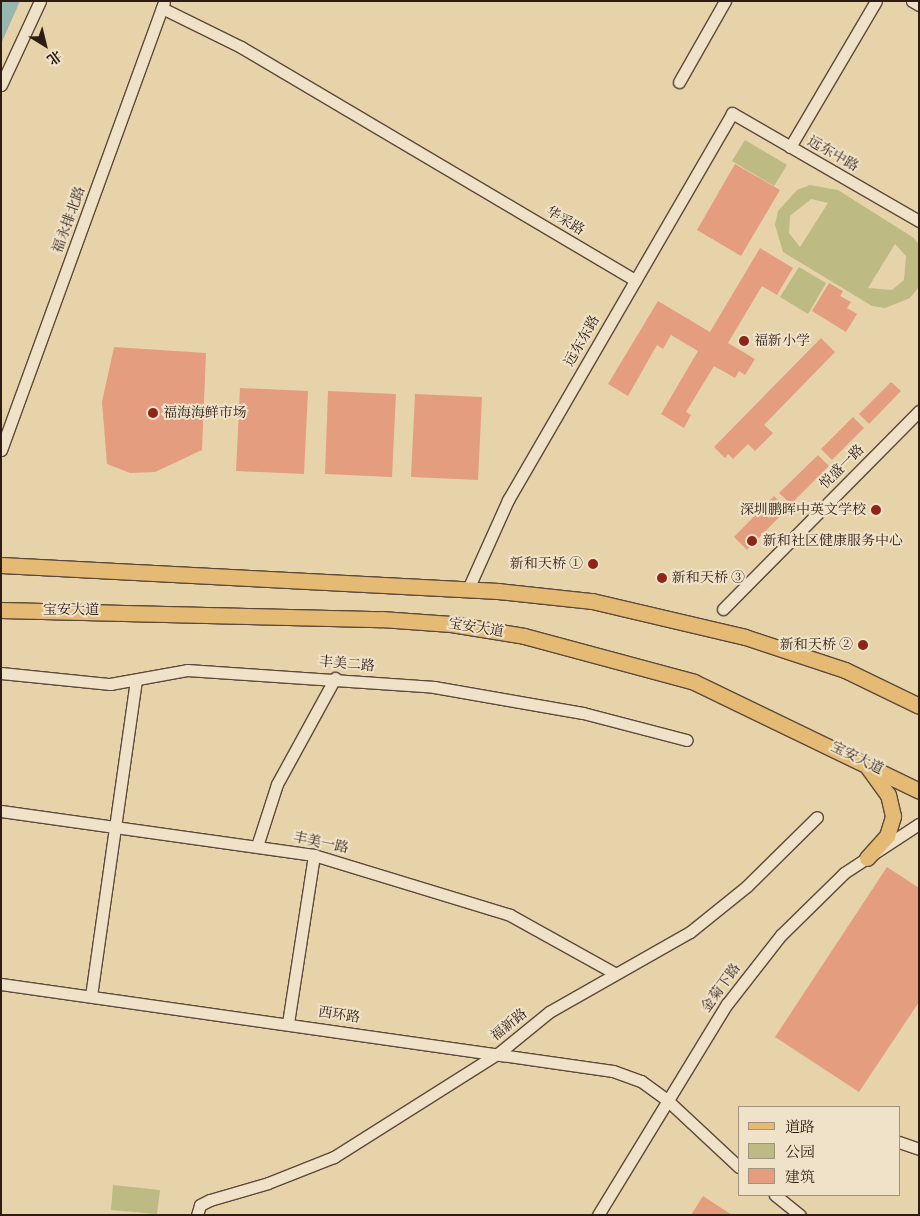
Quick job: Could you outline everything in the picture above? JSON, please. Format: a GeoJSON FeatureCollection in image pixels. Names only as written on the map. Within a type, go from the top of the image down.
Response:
{"type":"FeatureCollection","features":[{"type":"Feature","properties":{"kind":"main road"},"geometry":{"type":"LineString","coordinates":[[1,565],[468,589],[592,601],[675,618],[845,670],[919,706]]}},
{"type":"Feature","properties":{"kind":"main road","name":"宝安大道"},"geometry":{"type":"LineString","coordinates":[[1,610],[381,619],[451,624],[524,636],[694,682],[861,759],[919,791]]}},
{"type":"Feature","properties":{"kind":"main road"},"geometry":{"type":"LineString","coordinates":[[861,759],[888,795],[893,816],[887,836],[866,858]]}},
{"type":"Feature","properties":{"kind":"street"},"geometry":{"type":"LineString","coordinates":[[1,85],[40,1]]}},
{"type":"Feature","properties":{"kind":"street"},"geometry":{"type":"LineString","coordinates":[[679,82],[725,1]]}},
{"type":"Feature","properties":{"kind":"street"},"geometry":{"type":"LineString","coordinates":[[790,147],[876,1]]}},
{"type":"Feature","properties":{"kind":"street"},"geometry":{"type":"LineString","coordinates":[[912,1],[919,5]]}},
{"type":"Feature","properties":{"kind":"street","name":"华采路"},"geometry":{"type":"LineString","coordinates":[[164,5],[232,42],[635,280]]}},
{"type":"Feature","properties":{"kind":"street","name":"福永排北路"},"geometry":{"type":"LineString","coordinates":[[1,450],[164,5]]}},
{"type":"Feature","properties":{"kind":"street","name":"远东中路"},"geometry":{"type":"LineString","coordinates":[[732,113],[919,221]]}},
{"type":"Feature","properties":{"kind":"street","name":"远东东路"},"geometry":{"type":"LineString","coordinates":[[468,589],[508,500],[732,113]]}},
{"type":"Feature","properties":{"kind":"street","name":"悦盛一路"},"geometry":{"type":"LineString","coordinates":[[723,610],[919,411]]}},
{"type":"Feature","properties":{"kind":"street","name":"丰美二路"},"geometry":{"type":"LineString","coordinates":[[1,673],[110,684],[136,681],[187,670],[335,678],[434,687],[583,713],[687,740]]}},
{"type":"Feature","properties":{"kind":"street"},"geometry":{"type":"LineString","coordinates":[[257,846],[277,784],[335,678]]}},
{"type":"Feature","properties":{"kind":"street"},"geometry":{"type":"LineString","coordinates":[[91,996],[136,681]]}},
{"type":"Feature","properties":{"kind":"street","name":"丰美一路"},"geometry":{"type":"LineString","coordinates":[[1,811],[314,854],[510,916],[614,973]]}},
{"type":"Feature","properties":{"kind":"street","name":"福新路"},"geometry":{"type":"LineString","coordinates":[[197,1215],[200,1205],[210,1200],[268,1183],[334,1157],[500,1052],[549,1012],[706,921],[816,817]]}},
{"type":"Feature","properties":{"kind":"street","name":"金菊下路"},"geometry":{"type":"LineString","coordinates":[[598,1215],[666,1099],[727,1004],[781,935],[824,890],[866,858],[919,824]]}},
{"type":"Feature","properties":{"kind":"street"},"geometry":{"type":"LineString","coordinates":[[288,1023],[314,854]]}},
{"type":"Feature","properties":{"kind":"street","name":"西环路"},"geometry":{"type":"LineString","coordinates":[[1,984],[500,1052],[613,1071],[641,1082],[666,1099],[738,1166]]}},
{"type":"Feature","properties":{"kind":"street"},"geometry":{"type":"LineString","coordinates":[[900,1142],[919,1149]]}},
{"type":"Feature","properties":{"kind":"street"},"geometry":{"type":"LineString","coordinates":[[775,1196],[800,1215]]}},
{"type":"Feature","properties":{"kind":"green space"},"geometry":{"type":"Polygon","coordinates":[[[745,140],[787,165],[774,186],[732,161],[745,140]]]}},
{"type":"Feature","properties":{"kind":"green space"},"geometry":{"type":"Polygon","coordinates":[[[810,185],[838,190],[914,238],[919,245],[919,287],[910,298],[885,308],[872,306],[783,252],[775,225],[778,211],[797,190],[810,185]],[[811,199],[790,216],[789,233],[800,247],[828,203],[811,199]],[[895,244],[868,288],[892,290],[904,280],[906,256],[895,244]]]}},
{"type":"Feature","properties":{"kind":"green space"},"geometry":{"type":"Polygon","coordinates":[[[799,267],[826,283],[808,314],[780,297],[799,267]]]}},
{"type":"Feature","properties":{"kind":"green space"},"geometry":{"type":"Polygon","coordinates":[[[113,1185],[160,1190],[157,1214],[111,1210],[113,1185]]]}},
{"type":"Feature","properties":{"kind":"water"},"geometry":{"type":"Polygon","coordinates":[[[1,1],[20,1],[1,44],[1,1]]]}},
{"type":"Feature","properties":{"kind":"building"},"geometry":{"type":"Polygon","coordinates":[[[735,164],[780,190],[741,256],[697,230],[735,164]]]}},
{"type":"Feature","properties":{"kind":"building"},"geometry":{"type":"Polygon","coordinates":[[[760,248],[793,268],[777,295],[762,286],[728,343],[755,359],[745,375],[739,371],[735,378],[714,366],[686,412],[691,415],[684,428],[661,414],[698,351],[671,335],[663,349],[657,345],[628,396],[608,384],[658,301],[710,332],[760,248]]]}},
{"type":"Feature","properties":{"kind":"building"},"geometry":{"type":"Polygon","coordinates":[[[829,283],[843,291],[840,296],[851,302],[847,308],[857,314],[846,332],[812,311],[829,283]]]}},
{"type":"Feature","properties":{"kind":"building"},"geometry":{"type":"Polygon","coordinates":[[[821,338],[835,352],[764,425],[773,433],[755,451],[748,444],[733,459],[728,454],[725,458],[714,447],[821,338]]]}},
{"type":"Feature","properties":{"kind":"building","name":"福海海鲜市场"},"geometry":{"type":"Polygon","coordinates":[[[114,347],[206,353],[202,450],[155,472],[130,473],[107,464],[102,402],[114,347]]]}},
{"type":"Feature","properties":{"kind":"building"},"geometry":{"type":"Polygon","coordinates":[[[891,382],[901,391],[869,424],[859,414],[891,382]]]}},
{"type":"Feature","properties":{"kind":"building"},"geometry":{"type":"Polygon","coordinates":[[[240,388],[308,391],[304,474],[236,471],[240,388]]]}},
{"type":"Feature","properties":{"kind":"building"},"geometry":{"type":"Polygon","coordinates":[[[328,391],[396,394],[392,477],[325,474],[328,391]]]}},
{"type":"Feature","properties":{"kind":"building"},"geometry":{"type":"Polygon","coordinates":[[[415,394],[482,397],[478,480],[411,477],[415,394]]]}},
{"type":"Feature","properties":{"kind":"building"},"geometry":{"type":"Polygon","coordinates":[[[853,417],[864,428],[832,460],[821,449],[853,417]]]}},
{"type":"Feature","properties":{"kind":"building"},"geometry":{"type":"Polygon","coordinates":[[[818,455],[829,466],[791,504],[779,493],[818,455]]]}},
{"type":"Feature","properties":{"kind":"building"},"geometry":{"type":"Polygon","coordinates":[[[774,496],[787,509],[747,550],[734,537],[774,496]]]}},
{"type":"Feature","properties":{"kind":"building"},"geometry":{"type":"Polygon","coordinates":[[[887,867],[919,888],[919,1002],[859,1092],[775,1037],[887,867]]]}},
{"type":"Feature","properties":{"kind":"building"},"geometry":{"type":"Polygon","coordinates":[[[703,1196],[732,1215],[691,1215],[703,1196]]]}},
{"type":"Feature","properties":{"kind":"place","name":"福新小学"},"geometry":{"type":"Point","coordinates":[744,341]}},
{"type":"Feature","properties":{"kind":"place","name":"福海海鲜市场"},"geometry":{"type":"Point","coordinates":[153,413]}},
{"type":"Feature","properties":{"kind":"place","name":"深圳鹏晖中英文学校"},"geometry":{"type":"Point","coordinates":[876,510]}},
{"type":"Feature","properties":{"kind":"place","name":"新和社区健康服务中心"},"geometry":{"type":"Point","coordinates":[752,541]}},
{"type":"Feature","properties":{"kind":"place","name":"新和天桥 ①"},"geometry":{"type":"Point","coordinates":[593,564]}},
{"type":"Feature","properties":{"kind":"place","name":"新和天桥 ③"},"geometry":{"type":"Point","coordinates":[662,578]}},
{"type":"Feature","properties":{"kind":"place","name":"新和天桥 ②"},"geometry":{"type":"Point","coordinates":[863,645]}}]}
